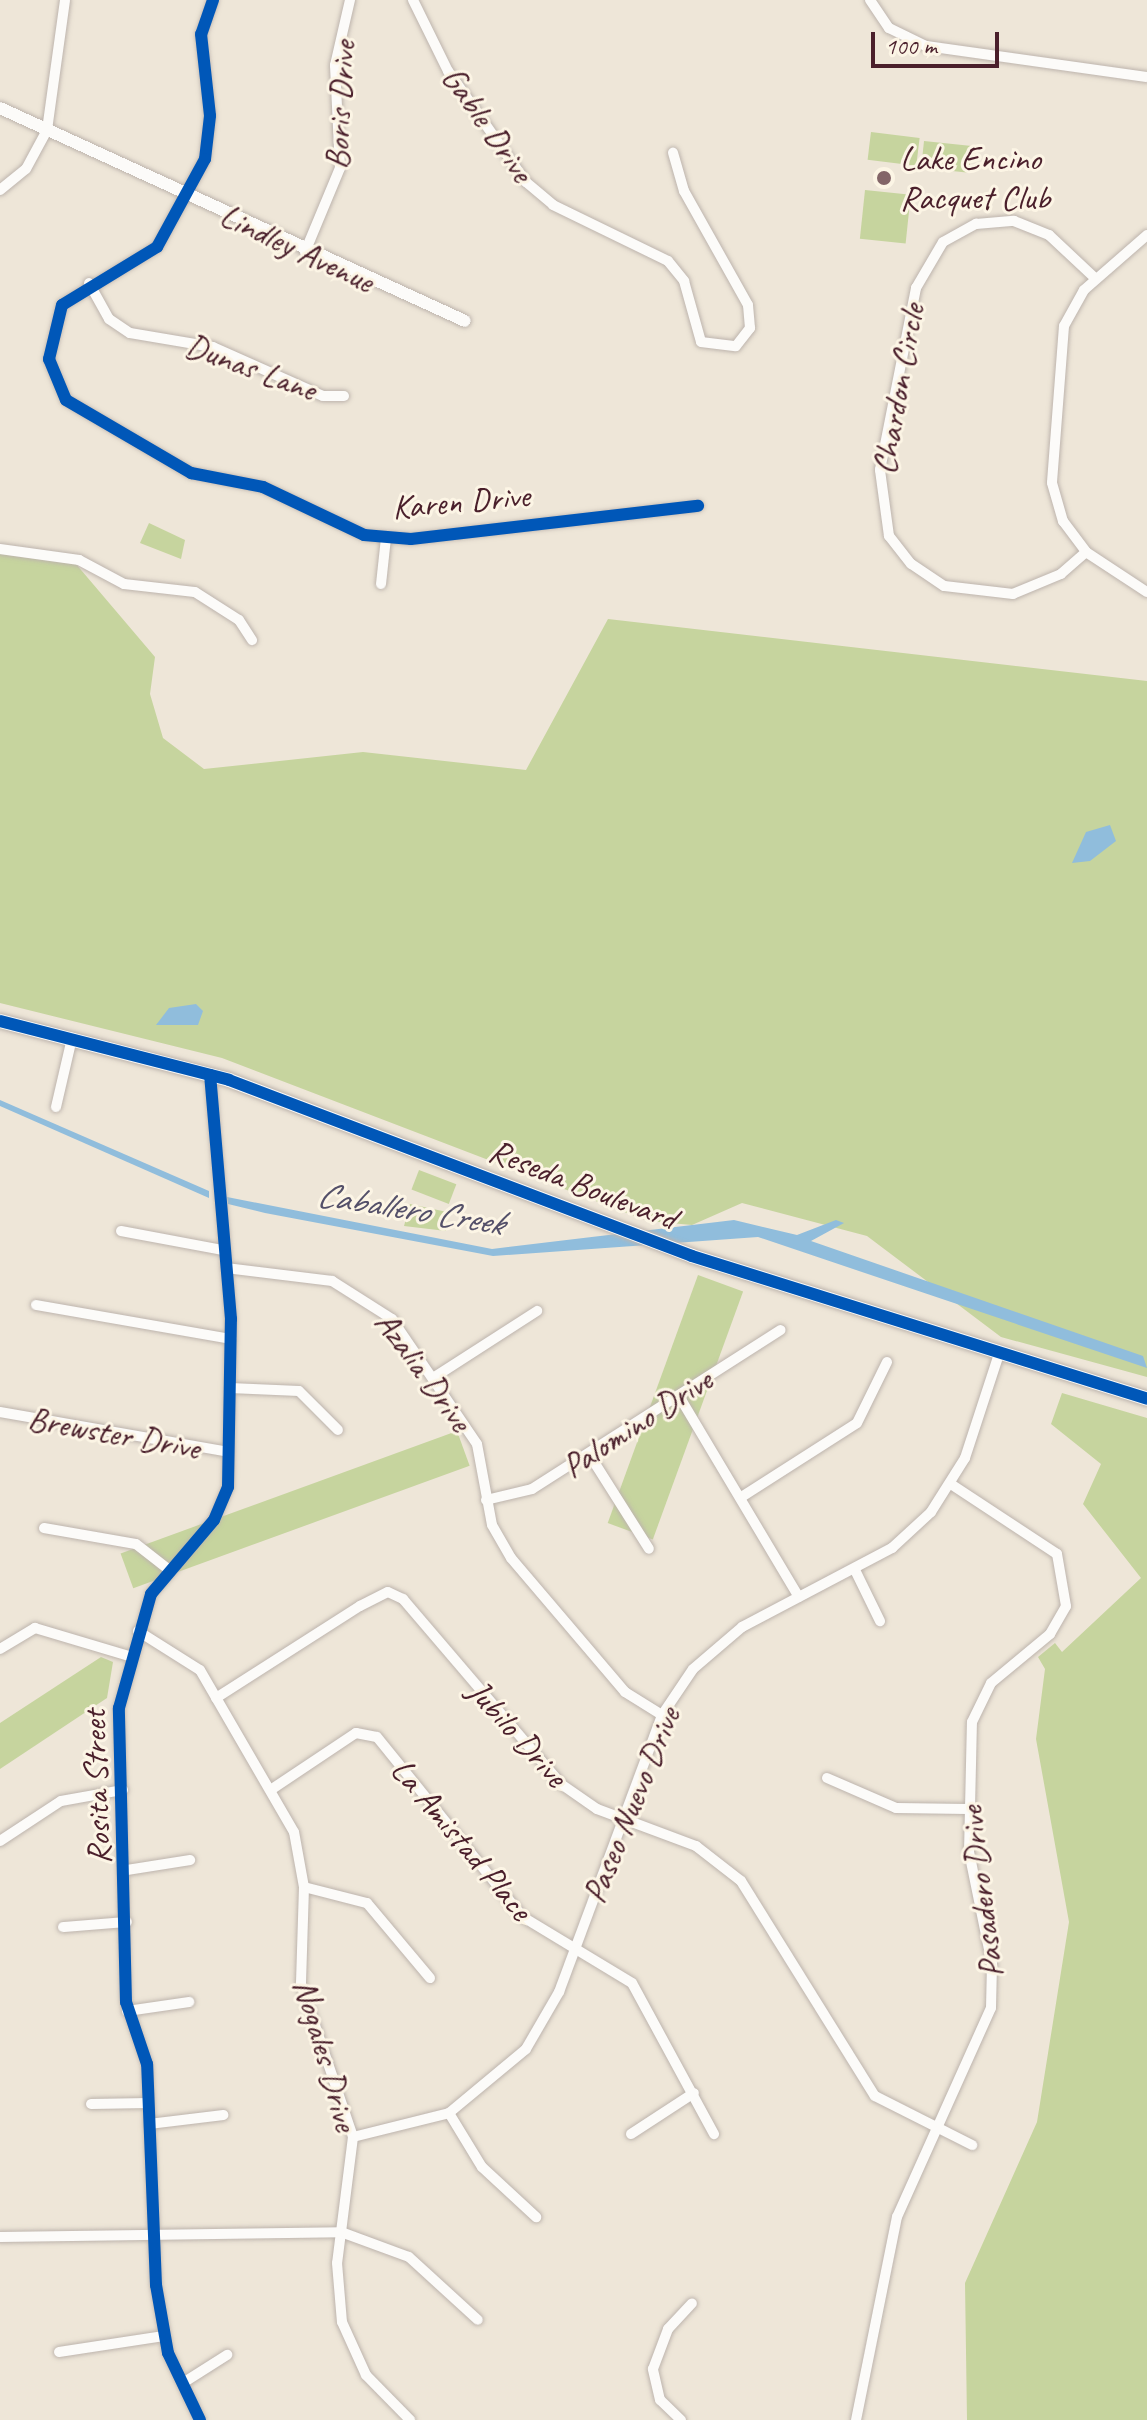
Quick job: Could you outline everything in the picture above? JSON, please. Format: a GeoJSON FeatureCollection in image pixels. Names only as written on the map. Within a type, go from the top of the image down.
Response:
{"type":"FeatureCollection","features":[{"type":"Feature","properties":{"kind":"main road","name":"Reseda Boulevard"},"geometry":{"type":"LineString","coordinates":[[0,1021],[210,1075],[646,1238],[999,1354],[1147,1399]]}},
{"type":"Feature","properties":{"kind":"street"},"geometry":{"type":"LineString","coordinates":[[0,190],[26,169],[47,130],[65,0]]}},
{"type":"Feature","properties":{"kind":"street","name":"Karen Drive"},"geometry":{"type":"LineString","coordinates":[[213,0],[201,53],[210,135],[188,196],[157,247],[89,283],[62,305],[49,342],[55,382],[66,400],[191,473],[263,487],[344,530],[386,538],[698,506]]}},
{"type":"Feature","properties":{"kind":"street","name":"Boris Drive"},"geometry":{"type":"LineString","coordinates":[[305,252],[340,168],[335,65],[350,0]]}},
{"type":"Feature","properties":{"kind":"street","name":"Gable Drive"},"geometry":{"type":"LineString","coordinates":[[413,0],[448,71],[526,182],[553,205],[668,261],[684,281],[701,342],[736,346],[750,328],[748,305],[684,191],[673,153]]}},
{"type":"Feature","properties":{"kind":"street"},"geometry":{"type":"LineString","coordinates":[[870,0],[889,28],[926,46],[1147,77]]}},
{"type":"Feature","properties":{"kind":"street","name":"Lindley Avenue"},"geometry":{"type":"LineString","coordinates":[[0,108],[305,252],[465,321]]}},
{"type":"Feature","properties":{"kind":"street","name":"Chardon Circle"},"geometry":{"type":"LineString","coordinates":[[1086,552],[1061,574],[1013,594],[944,586],[911,564],[889,536],[880,470],[916,288],[943,242],[976,224],[1014,221],[1049,235],[1095,278]]}},
{"type":"Feature","properties":{"kind":"street"},"geometry":{"type":"LineString","coordinates":[[1147,235],[1095,278],[1064,326],[1053,413],[1052,483],[1063,521],[1086,552],[1147,592]]}},
{"type":"Feature","properties":{"kind":"street","name":"Dunas Lane"},"geometry":{"type":"LineString","coordinates":[[89,283],[109,319],[130,333],[213,347],[323,396],[344,396]]}},
{"type":"Feature","properties":{"kind":"street"},"geometry":{"type":"LineString","coordinates":[[381,584],[386,538]]}},
{"type":"Feature","properties":{"kind":"street"},"geometry":{"type":"LineString","coordinates":[[0,549],[79,560],[124,584],[195,592],[239,620],[252,640]]}},
{"type":"Feature","properties":{"kind":"street"},"geometry":{"type":"LineString","coordinates":[[56,1107],[72,1038]]}},
{"type":"Feature","properties":{"kind":"street","name":"Rosita Street"},"geometry":{"type":"LineString","coordinates":[[200,2420],[186,2381],[164,2336],[152,2233],[145,2053],[127,2011],[127,1870],[119,1708],[129,1656],[167,1568],[224,1503],[229,1452],[231,1339],[210,1075]]}},
{"type":"Feature","properties":{"kind":"street"},"geometry":{"type":"LineString","coordinates":[[121,1231],[223,1250]]}},
{"type":"Feature","properties":{"kind":"street","name":"Azalia Drive"},"geometry":{"type":"LineString","coordinates":[[226,1268],[353,1289],[392,1319],[477,1444],[486,1500],[511,1558],[625,1692],[662,1715]]}},
{"type":"Feature","properties":{"kind":"street"},"geometry":{"type":"LineString","coordinates":[[36,1305],[231,1339]]}},
{"type":"Feature","properties":{"kind":"street"},"geometry":{"type":"LineString","coordinates":[[433,1378],[537,1311]]}},
{"type":"Feature","properties":{"kind":"street","name":"Palomino Drive"},"geometry":{"type":"LineString","coordinates":[[486,1500],[532,1489],[781,1330]]}},
{"type":"Feature","properties":{"kind":"street","name":"Paseo Nuevo Drive"},"geometry":{"type":"LineString","coordinates":[[353,2137],[449,2113],[526,2049],[575,1946],[662,1715],[719,1644],[892,1548],[951,1484],[999,1354]]}},
{"type":"Feature","properties":{"kind":"street"},"geometry":{"type":"LineString","coordinates":[[743,1496],[857,1423],[887,1362]]}},
{"type":"Feature","properties":{"kind":"street"},"geometry":{"type":"LineString","coordinates":[[230,1388],[299,1391],[338,1430]]}},
{"type":"Feature","properties":{"kind":"street"},"geometry":{"type":"LineString","coordinates":[[679,1396],[743,1496],[799,1597]]}},
{"type":"Feature","properties":{"kind":"street","name":"Brewster Drive"},"geometry":{"type":"LineString","coordinates":[[0,1412],[229,1452]]}},
{"type":"Feature","properties":{"kind":"street"},"geometry":{"type":"LineString","coordinates":[[589,1454],[649,1549]]}},
{"type":"Feature","properties":{"kind":"street","name":"Pasadero Drive"},"geometry":{"type":"LineString","coordinates":[[856,2420],[897,2217],[984,2029],[994,1987],[968,1809],[968,1747],[979,1701],[1005,1666],[1050,1634],[1066,1606],[1067,1585],[1047,1545],[951,1484]]}},
{"type":"Feature","properties":{"kind":"street"},"geometry":{"type":"LineString","coordinates":[[44,1528],[136,1544],[167,1568]]}},
{"type":"Feature","properties":{"kind":"street"},"geometry":{"type":"LineString","coordinates":[[855,1570],[880,1621]]}},
{"type":"Feature","properties":{"kind":"street","name":"Jubilo Drive"},"geometry":{"type":"LineString","coordinates":[[216,1698],[388,1592],[403,1599],[561,1784],[622,1820],[696,1846],[741,1881],[864,2083],[889,2105],[972,2145]]}},
{"type":"Feature","properties":{"kind":"street"},"geometry":{"type":"LineString","coordinates":[[0,1649],[35,1628],[129,1656]]}},
{"type":"Feature","properties":{"kind":"street","name":"Nogales Drive"},"geometry":{"type":"LineString","coordinates":[[138,1631],[193,1663],[272,1789],[294,1832],[304,1887],[301,1984],[353,2137],[337,2286],[348,2342],[386,2400],[410,2420]]}},
{"type":"Feature","properties":{"kind":"street","name":"La Amistad Place"},"geometry":{"type":"LineString","coordinates":[[272,1789],[352,1735],[374,1734],[523,1917],[632,1983],[714,2134]]}},
{"type":"Feature","properties":{"kind":"street"},"geometry":{"type":"LineString","coordinates":[[827,1778],[896,1808],[968,1809]]}},
{"type":"Feature","properties":{"kind":"street"},"geometry":{"type":"LineString","coordinates":[[0,1841],[61,1801],[123,1790]]}},
{"type":"Feature","properties":{"kind":"street"},"geometry":{"type":"LineString","coordinates":[[127,1870],[190,1860]]}},
{"type":"Feature","properties":{"kind":"street"},"geometry":{"type":"LineString","coordinates":[[304,1887],[367,1903],[430,1978]]}},
{"type":"Feature","properties":{"kind":"street"},"geometry":{"type":"LineString","coordinates":[[63,1927],[127,1922]]}},
{"type":"Feature","properties":{"kind":"street"},"geometry":{"type":"LineString","coordinates":[[127,2011],[189,2002]]}},
{"type":"Feature","properties":{"kind":"street"},"geometry":{"type":"LineString","coordinates":[[631,2134],[694,2093]]}},
{"type":"Feature","properties":{"kind":"street"},"geometry":{"type":"LineString","coordinates":[[91,2104],[148,2103]]}},
{"type":"Feature","properties":{"kind":"street"},"geometry":{"type":"LineString","coordinates":[[449,2113],[482,2167],[536,2217]]}},
{"type":"Feature","properties":{"kind":"street"},"geometry":{"type":"LineString","coordinates":[[149,2124],[223,2115]]}},
{"type":"Feature","properties":{"kind":"street"},"geometry":{"type":"LineString","coordinates":[[0,2237],[341,2232],[409,2257],[478,2320]]}},
{"type":"Feature","properties":{"kind":"street"},"geometry":{"type":"LineString","coordinates":[[681,2420],[660,2400],[653,2369],[668,2329],[692,2303]]}},
{"type":"Feature","properties":{"kind":"street"},"geometry":{"type":"LineString","coordinates":[[59,2352],[164,2336]]}},
{"type":"Feature","properties":{"kind":"street"},"geometry":{"type":"LineString","coordinates":[[186,2381],[227,2355]]}},
{"type":"Feature","properties":{"kind":"green space"},"geometry":{"type":"Polygon","coordinates":[[[871,132],[920,138],[916,166],[868,160],[871,132]]]}},
{"type":"Feature","properties":{"kind":"green space"},"geometry":{"type":"Polygon","coordinates":[[[924,141],[972,146],[969,173],[921,168],[924,141]]]}},
{"type":"Feature","properties":{"kind":"green space"},"geometry":{"type":"Polygon","coordinates":[[[865,190],[911,195],[906,244],[860,239],[865,190]]]}},
{"type":"Feature","properties":{"kind":"green space"},"geometry":{"type":"Polygon","coordinates":[[[149,523],[185,540],[181,559],[140,543],[149,523]]]}},
{"type":"Feature","properties":{"kind":"green space"},"geometry":{"type":"Polygon","coordinates":[[[0,554],[76,564],[155,657],[150,694],[163,738],[204,769],[363,752],[526,770],[608,619],[1147,681],[1147,1377],[1001,1337],[867,1236],[742,1203],[692,1225],[648,1221],[222,1058],[0,1003],[0,554]]]}},
{"type":"Feature","properties":{"kind":"green space"},"geometry":{"type":"Polygon","coordinates":[[[419,1170],[456,1184],[449,1204],[411,1190],[419,1170]]]}},
{"type":"Feature","properties":{"kind":"green space"},"geometry":{"type":"Polygon","coordinates":[[[410,1204],[447,1212],[446,1231],[404,1226],[410,1204]]]}},
{"type":"Feature","properties":{"kind":"green space"},"geometry":{"type":"Polygon","coordinates":[[[698,1275],[743,1291],[653,1539],[608,1523],[698,1275]]]}},
{"type":"Feature","properties":{"kind":"green space"},"geometry":{"type":"Polygon","coordinates":[[[1062,1393],[1147,1418],[1147,2420],[967,2420],[965,2283],[1037,2122],[1069,1922],[1036,1739],[1045,1669],[1038,1657],[1055,1643],[1062,1652],[1141,1578],[1083,1504],[1101,1464],[1051,1424],[1062,1393]]]}},
{"type":"Feature","properties":{"kind":"green space"},"geometry":{"type":"Polygon","coordinates":[[[457,1431],[470,1466],[133,1588],[121,1553],[457,1431]]]}},
{"type":"Feature","properties":{"kind":"green space"},"geometry":{"type":"Polygon","coordinates":[[[101,1657],[113,1662],[107,1698],[0,1769],[0,1723],[101,1657]]]}},
{"type":"Feature","properties":{"kind":"water"},"geometry":{"type":"Polygon","coordinates":[[[1110,825],[1116,841],[1090,861],[1072,863],[1086,832],[1110,825]]]}},
{"type":"Feature","properties":{"kind":"water"},"geometry":{"type":"Polygon","coordinates":[[[196,1004],[203,1011],[198,1025],[156,1025],[169,1008],[196,1004]]]}},
{"type":"Feature","properties":{"kind":"water"},"geometry":{"type":"Polygon","coordinates":[[[0,1100],[209,1191],[209,1198],[0,1106],[0,1100]]]}},
{"type":"Feature","properties":{"kind":"water"},"geometry":{"type":"Polygon","coordinates":[[[227,1197],[492,1249],[734,1220],[797,1235],[836,1220],[844,1223],[811,1241],[1143,1356],[1147,1368],[758,1237],[493,1256],[265,1213],[228,1204],[227,1197]]]}},
{"type":"Feature","properties":{"kind":"cycle path"},"geometry":{"type":"LineString","coordinates":[[213,0],[201,34],[210,116],[205,159],[157,247],[62,305],[49,359],[66,400],[191,473],[263,487],[364,535],[411,539],[698,506]]}},
{"type":"Feature","properties":{"kind":"cycle path"},"geometry":{"type":"LineString","coordinates":[[0,1021],[229,1080],[692,1256],[1147,1399]]}},
{"type":"Feature","properties":{"kind":"cycle path"},"geometry":{"type":"LineString","coordinates":[[200,2420],[168,2353],[156,2285],[147,2064],[126,2002],[119,1708],[151,1594],[214,1520],[228,1487],[231,1319],[210,1075]]}},
{"type":"Feature","properties":{"kind":"place","name":"Lake Encino Racquet Club"},"geometry":{"type":"Point","coordinates":[884,178]}},
{"type":"Feature","properties":{"kind":"water label","name":"Caballero Creek"},"geometry":{"type":"Point","coordinates":[410,1209]}}]}
